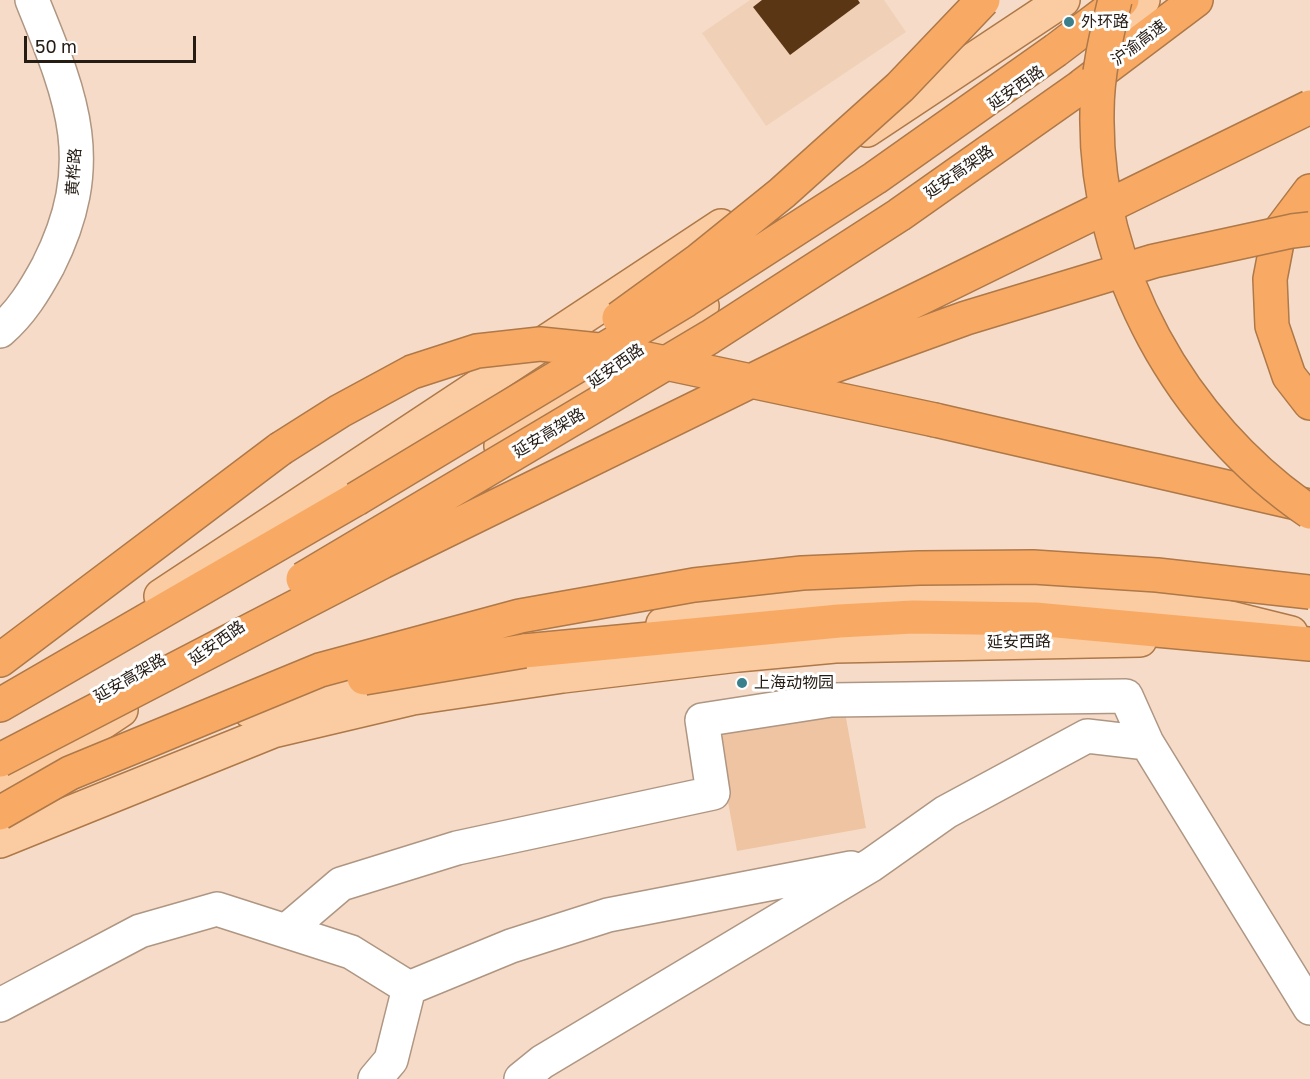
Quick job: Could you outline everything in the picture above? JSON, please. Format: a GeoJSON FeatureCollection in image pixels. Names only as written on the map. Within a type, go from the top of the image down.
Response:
{"type":"FeatureCollection","features":[{"type":"Feature","properties":{"kind":"highway"},"geometry":{"type":"LineString","coordinates":[[356,499],[533,381],[699,260],[782,193],[900,87],[983,0]]}},
{"type":"Feature","properties":{"kind":"highway"},"geometry":{"type":"LineString","coordinates":[[1115,0],[1102,54],[1097,111],[1099,166],[1108,218],[1122,268],[1142,316],[1171,368],[1204,413],[1242,456],[1285,495],[1310,512]]}},
{"type":"Feature","properties":{"kind":"highway"},"geometry":{"type":"LineString","coordinates":[[0,704],[356,499],[686,300],[875,178],[1056,50],[1122,0]]}},
{"type":"Feature","properties":{"kind":"highway","name":"沪渝高速"},"geometry":{"type":"LineString","coordinates":[[1082,86],[1196,0]]}},
{"type":"Feature","properties":{"kind":"highway","name":"延安高架路"},"geometry":{"type":"LineString","coordinates":[[0,753],[355,549],[710,337],[899,215],[1082,86]]}},
{"type":"Feature","properties":{"kind":"highway"},"geometry":{"type":"LineString","coordinates":[[0,760],[382,562],[1310,107]]}},
{"type":"Feature","properties":{"kind":"highway"},"geometry":{"type":"LineString","coordinates":[[1310,190],[1279,232],[1270,279],[1272,326],[1289,376],[1310,403]]}},
{"type":"Feature","properties":{"kind":"highway"},"geometry":{"type":"LineString","coordinates":[[382,562],[735,401],[955,322],[1154,261],[1310,229]]}},
{"type":"Feature","properties":{"kind":"highway"},"geometry":{"type":"LineString","coordinates":[[0,660],[280,449],[340,411],[412,372],[477,351],[540,344],[609,351],[934,420],[1310,506]]}},
{"type":"Feature","properties":{"kind":"highway"},"geometry":{"type":"LineString","coordinates":[[0,813],[70,773],[320,670],[520,616],[694,585],[802,573],[919,568],[1033,567],[1157,575],[1310,592]]}},
{"type":"Feature","properties":{"kind":"highway"},"geometry":{"type":"LineString","coordinates":[[192,724],[308,687],[524,651],[839,621],[913,617],[1035,619],[1310,645]]}},
{"type":"Feature","properties":{"kind":"main road"},"geometry":{"type":"LineString","coordinates":[[0,704],[1063,0]]}},
{"type":"Feature","properties":{"kind":"main road","name":"延安西路"},"geometry":{"type":"LineString","coordinates":[[0,791],[94,729],[1143,0]]}},
{"type":"Feature","properties":{"kind":"main road"},"geometry":{"type":"LineString","coordinates":[[0,809],[255,709],[454,656],[740,612],[908,594],[1018,595],[1198,610],[1310,637]]}},
{"type":"Feature","properties":{"kind":"main road","name":"延安西路"},"geometry":{"type":"LineString","coordinates":[[0,841],[273,731],[413,698],[551,677],[835,646],[1146,640],[1310,645]]}},
{"type":"Feature","properties":{"kind":"main road"},"geometry":{"type":"LineString","coordinates":[[65,783],[94,729]]}},
{"type":"Feature","properties":{"kind":"street","name":"黄桦路"},"geometry":{"type":"LineString","coordinates":[[0,331],[14,320],[35,290],[56,250],[72,205],[78,162],[75,123],[67,88],[32,0]]}},
{"type":"Feature","properties":{"kind":"street"},"geometry":{"type":"LineString","coordinates":[[287,930],[340,884],[457,848],[714,793],[702,720],[831,700],[1126,696],[1147,743],[1310,1008]]}},
{"type":"Feature","properties":{"kind":"street"},"geometry":{"type":"LineString","coordinates":[[521,1079],[553,1056],[871,865],[946,812],[1087,736],[1147,743]]}},
{"type":"Feature","properties":{"kind":"street"},"geometry":{"type":"LineString","coordinates":[[409,988],[511,946],[608,915],[871,865]]}},
{"type":"Feature","properties":{"kind":"street"},"geometry":{"type":"LineString","coordinates":[[0,1005],[140,931],[217,909],[351,952],[409,988]]}},
{"type":"Feature","properties":{"kind":"street"},"geometry":{"type":"LineString","coordinates":[[375,1079],[391,1060],[409,988]]}},
{"type":"Feature","properties":{"kind":"shaded area"},"geometry":{"type":"Polygon","coordinates":[[[750,0],[884,0],[906,32],[766,126],[702,33],[750,0]]]}},
{"type":"Feature","properties":{"kind":"shaded area"},"geometry":{"type":"Polygon","coordinates":[[[844,707],[866,828],[737,851],[715,731],[844,707]]]}},
{"type":"Feature","properties":{"kind":"building"},"geometry":{"type":"Polygon","coordinates":[[[762,0],[858,0],[860,3],[790,55],[753,7],[762,0]]]}},
{"type":"Feature","properties":{"kind":"place","name":"外环路"},"geometry":{"type":"Point","coordinates":[1069,22]}},
{"type":"Feature","properties":{"kind":"place","name":"上海动物园"},"geometry":{"type":"Point","coordinates":[742,683]}}]}
